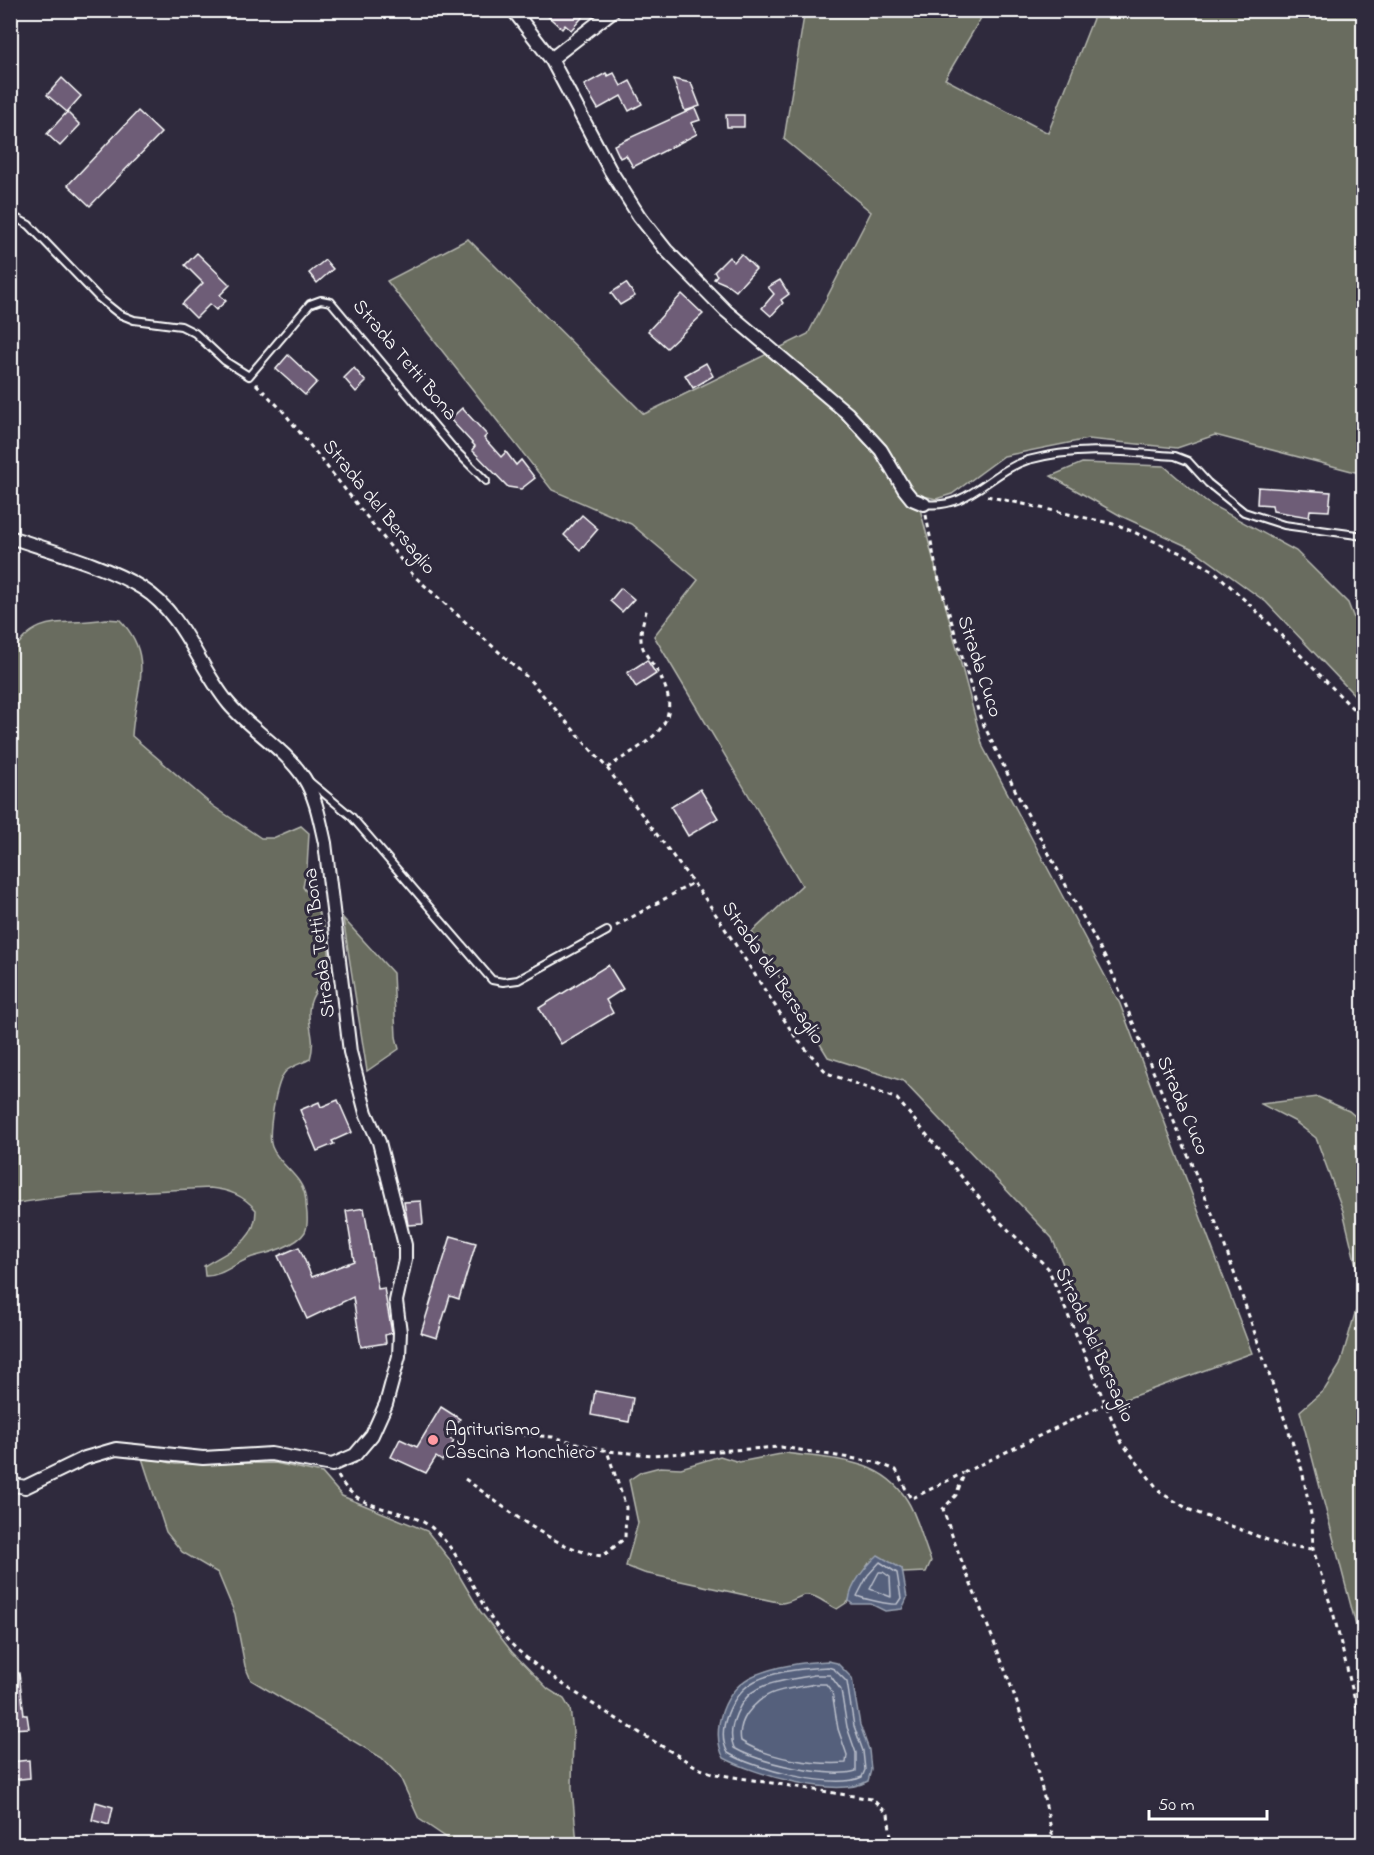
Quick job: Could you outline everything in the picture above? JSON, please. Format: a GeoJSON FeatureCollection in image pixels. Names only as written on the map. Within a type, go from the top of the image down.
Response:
{"type":"FeatureCollection","features":[{"type":"Feature","properties":{"kind":"street"},"geometry":{"type":"LineString","coordinates":[[513,10],[551,59],[610,170],[639,216],[666,250],[719,304],[847,413],[881,450],[912,499],[924,504]]}},
{"type":"Feature","properties":{"kind":"street"},"geometry":{"type":"LineString","coordinates":[[551,59],[614,10]]}},
{"type":"Feature","properties":{"kind":"street","name":"Strada Tetti Bona"},"geometry":{"type":"LineString","coordinates":[[10,537],[122,577],[143,588],[164,604],[182,628],[215,685],[231,705],[303,777],[318,810],[325,843],[350,1052],[366,1113],[379,1142],[405,1245],[405,1260],[396,1301],[400,1332],[399,1356],[389,1394],[372,1435],[362,1448],[344,1461],[332,1465]]}},
{"type":"Feature","properties":{"kind":"street"},"geometry":{"type":"LineString","coordinates":[[10,1484],[25,1487],[85,1458],[116,1449],[203,1458],[271,1454],[332,1465]]}},
{"type":"Feature","properties":{"kind":"lane"},"geometry":{"type":"LineString","coordinates":[[10,215],[29,225],[99,298],[119,314],[134,320],[181,326],[195,333],[225,362],[249,376]]}},
{"type":"Feature","properties":{"kind":"lane","name":"Strada Tetti Bona"},"geometry":{"type":"LineString","coordinates":[[249,376],[310,304],[321,300],[332,302],[453,448],[486,481]]}},
{"type":"Feature","properties":{"kind":"lane"},"geometry":{"type":"LineString","coordinates":[[924,504],[954,503],[1025,461],[1083,449],[1175,456],[1188,461],[1208,483],[1244,512],[1284,525],[1364,536]]}},
{"type":"Feature","properties":{"kind":"lane"},"geometry":{"type":"LineString","coordinates":[[303,777],[351,816],[492,980],[503,982],[518,980],[607,931]]}},
{"type":"Feature","properties":{"kind":"path","name":"Strada del Bersaglio"},"geometry":{"type":"LineString","coordinates":[[249,376],[282,410],[413,575],[527,677],[607,768],[693,883],[796,1038],[826,1073],[897,1099],[995,1217],[1048,1268],[1122,1443],[1161,1493],[1190,1510],[1283,1546],[1312,1549]]}},
{"type":"Feature","properties":{"kind":"path"},"geometry":{"type":"LineString","coordinates":[[970,494],[998,497],[1118,525],[1185,555],[1214,571],[1269,623],[1364,720]]}},
{"type":"Feature","properties":{"kind":"path","name":"Strada Cuco"},"geometry":{"type":"LineString","coordinates":[[924,504],[937,573],[980,717],[1020,800],[1109,965],[1221,1234],[1302,1470],[1312,1520],[1312,1549],[1334,1616],[1364,1737]]}},
{"type":"Feature","properties":{"kind":"path"},"geometry":{"type":"LineString","coordinates":[[607,768],[644,743],[665,724],[669,714],[670,701],[664,684],[641,639],[647,607]]}},
{"type":"Feature","properties":{"kind":"path"},"geometry":{"type":"LineString","coordinates":[[607,931],[693,883]]}},
{"type":"Feature","properties":{"kind":"path"},"geometry":{"type":"LineString","coordinates":[[486,1432],[553,1437],[607,1451],[652,1455],[781,1447],[875,1462],[896,1470],[911,1498],[1106,1404]]}},
{"type":"Feature","properties":{"kind":"path"},"geometry":{"type":"LineString","coordinates":[[465,1479],[550,1537],[581,1553],[603,1556],[625,1538],[626,1508],[607,1451]]}},
{"type":"Feature","properties":{"kind":"path"},"geometry":{"type":"LineString","coordinates":[[332,1465],[350,1494],[366,1503],[429,1525],[447,1541],[504,1636],[531,1662],[592,1703],[700,1769],[715,1774],[872,1799],[888,1814],[892,1845]]}},
{"type":"Feature","properties":{"kind":"path"},"geometry":{"type":"LineString","coordinates":[[965,1472],[956,1495],[943,1509],[960,1563],[1012,1689],[1041,1781],[1054,1845]]}},
{"type":"Feature","properties":{"kind":"green space"},"geometry":{"type":"Polygon","coordinates":[[[803,11],[985,11],[945,79],[1048,133],[1096,11],[1363,11],[1363,474],[1215,435],[1177,448],[1088,439],[1004,456],[952,494],[936,499],[916,494],[983,747],[1120,1004],[1252,1353],[1120,1401],[1052,1238],[903,1081],[828,1057],[752,932],[802,885],[654,636],[698,580],[631,524],[552,490],[387,281],[468,239],[644,414],[808,334],[871,212],[784,139],[803,11]]]}},
{"type":"Feature","properties":{"kind":"green space"},"geometry":{"type":"Polygon","coordinates":[[[1082,463],[1164,466],[1206,502],[1296,551],[1348,603],[1359,631],[1363,634],[1363,704],[1266,602],[1193,549],[1121,516],[1051,476],[1082,463]]]}},
{"type":"Feature","properties":{"kind":"green space"},"geometry":{"type":"Polygon","coordinates":[[[106,619],[120,620],[138,648],[141,676],[132,736],[213,806],[261,838],[273,838],[301,826],[309,833],[307,868],[303,887],[321,917],[328,940],[328,964],[325,975],[309,1008],[312,1041],[310,1059],[288,1069],[282,1077],[276,1096],[271,1131],[272,1147],[281,1162],[297,1178],[304,1191],[307,1215],[305,1232],[290,1245],[249,1258],[212,1276],[205,1276],[204,1266],[246,1238],[255,1221],[256,1210],[241,1197],[229,1192],[210,1188],[72,1195],[11,1204],[11,655],[21,641],[41,626],[106,619]]]}},
{"type":"Feature","properties":{"kind":"green space"},"geometry":{"type":"Polygon","coordinates":[[[343,918],[393,973],[396,1037],[399,1049],[367,1071],[343,918]]]}},
{"type":"Feature","properties":{"kind":"green space"},"geometry":{"type":"Polygon","coordinates":[[[1318,1097],[1349,1111],[1363,1123],[1363,1652],[1300,1411],[1325,1389],[1340,1365],[1356,1310],[1357,1269],[1343,1211],[1316,1138],[1294,1121],[1261,1104],[1318,1097]]]}},
{"type":"Feature","properties":{"kind":"green space"},"geometry":{"type":"Polygon","coordinates":[[[786,1453],[854,1463],[869,1468],[896,1486],[911,1507],[931,1561],[926,1572],[903,1573],[902,1569],[869,1563],[852,1590],[849,1601],[837,1609],[809,1595],[782,1603],[644,1573],[626,1566],[638,1523],[629,1480],[641,1472],[660,1467],[681,1468],[720,1456],[739,1462],[786,1453]]]}},
{"type":"Feature","properties":{"kind":"green space"},"geometry":{"type":"Polygon","coordinates":[[[141,1455],[175,1464],[275,1463],[322,1473],[342,1496],[427,1531],[450,1560],[480,1611],[512,1652],[548,1689],[564,1699],[570,1709],[573,1731],[572,1788],[577,1844],[456,1844],[419,1819],[400,1777],[382,1758],[251,1680],[245,1666],[235,1614],[218,1573],[182,1552],[166,1532],[141,1455]]]}},
{"type":"Feature","properties":{"kind":"water"},"geometry":{"type":"Polygon","coordinates":[[[878,1555],[902,1569],[907,1598],[902,1609],[885,1611],[871,1604],[852,1604],[849,1601],[855,1582],[878,1555]]]}},
{"type":"Feature","properties":{"kind":"water"},"geometry":{"type":"Polygon","coordinates":[[[828,1661],[837,1663],[852,1678],[860,1725],[869,1750],[871,1770],[868,1781],[854,1786],[817,1786],[755,1771],[724,1758],[718,1735],[719,1723],[728,1699],[735,1689],[755,1675],[772,1669],[828,1661]]]}},
{"type":"Feature","properties":{"kind":"building"},"geometry":{"type":"Polygon","coordinates":[[[541,10],[589,10],[571,30],[565,25],[562,29],[541,10]]]}},
{"type":"Feature","properties":{"kind":"building"},"geometry":{"type":"Polygon","coordinates":[[[606,73],[608,76],[614,73],[621,86],[630,81],[642,104],[629,111],[621,96],[598,109],[584,85],[606,73]]]}},
{"type":"Feature","properties":{"kind":"building"},"geometry":{"type":"Polygon","coordinates":[[[62,78],[81,96],[67,112],[47,95],[62,78]]]}},
{"type":"Feature","properties":{"kind":"building"},"geometry":{"type":"Polygon","coordinates":[[[673,79],[691,83],[700,106],[685,111],[673,79]]]}},
{"type":"Feature","properties":{"kind":"building"},"geometry":{"type":"Polygon","coordinates":[[[695,108],[700,120],[691,123],[697,134],[633,167],[626,155],[620,158],[614,145],[695,108]]]}},
{"type":"Feature","properties":{"kind":"building"},"geometry":{"type":"Polygon","coordinates":[[[138,111],[161,133],[90,206],[68,185],[138,111]]]}},
{"type":"Feature","properties":{"kind":"building"},"geometry":{"type":"Polygon","coordinates":[[[67,112],[80,125],[60,146],[47,134],[67,112]]]}},
{"type":"Feature","properties":{"kind":"building"},"geometry":{"type":"Polygon","coordinates":[[[726,115],[744,115],[744,127],[727,127],[726,115]]]}},
{"type":"Feature","properties":{"kind":"building"},"geometry":{"type":"Polygon","coordinates":[[[197,253],[230,285],[220,295],[226,301],[216,310],[210,304],[196,318],[182,304],[203,283],[185,265],[197,253]]]}},
{"type":"Feature","properties":{"kind":"building"},"geometry":{"type":"Polygon","coordinates":[[[741,254],[756,269],[736,291],[714,279],[717,275],[714,272],[729,257],[734,262],[741,254]]]}},
{"type":"Feature","properties":{"kind":"building"},"geometry":{"type":"Polygon","coordinates":[[[325,260],[333,269],[317,283],[309,273],[325,260]]]}},
{"type":"Feature","properties":{"kind":"building"},"geometry":{"type":"Polygon","coordinates":[[[780,280],[789,294],[781,300],[783,303],[771,316],[762,308],[774,294],[768,287],[780,280]]]}},
{"type":"Feature","properties":{"kind":"building"},"geometry":{"type":"Polygon","coordinates":[[[626,283],[635,296],[620,305],[611,293],[626,283]]]}},
{"type":"Feature","properties":{"kind":"building"},"geometry":{"type":"Polygon","coordinates":[[[682,294],[703,314],[667,348],[648,331],[682,294]]]}},
{"type":"Feature","properties":{"kind":"building"},"geometry":{"type":"Polygon","coordinates":[[[288,355],[317,382],[305,395],[276,369],[288,355]]]}},
{"type":"Feature","properties":{"kind":"building"},"geometry":{"type":"Polygon","coordinates":[[[706,363],[713,376],[693,388],[685,375],[706,363]]]}},
{"type":"Feature","properties":{"kind":"building"},"geometry":{"type":"Polygon","coordinates":[[[354,368],[366,382],[356,392],[344,378],[354,368]]]}},
{"type":"Feature","properties":{"kind":"building"},"geometry":{"type":"Polygon","coordinates":[[[462,408],[487,435],[484,438],[501,457],[506,452],[516,465],[521,460],[535,478],[521,489],[508,487],[472,450],[475,446],[450,419],[462,408]]]}},
{"type":"Feature","properties":{"kind":"building"},"geometry":{"type":"Polygon","coordinates":[[[1258,487],[1331,492],[1329,511],[1310,510],[1309,517],[1273,511],[1272,505],[1257,504],[1258,487]]]}},
{"type":"Feature","properties":{"kind":"building"},"geometry":{"type":"Polygon","coordinates":[[[582,515],[598,529],[580,550],[564,535],[582,515]]]}},
{"type":"Feature","properties":{"kind":"building"},"geometry":{"type":"Polygon","coordinates":[[[621,588],[634,599],[622,612],[610,601],[621,588]]]}},
{"type":"Feature","properties":{"kind":"building"},"geometry":{"type":"Polygon","coordinates":[[[647,660],[656,674],[636,687],[627,673],[647,660]]]}},
{"type":"Feature","properties":{"kind":"building"},"geometry":{"type":"Polygon","coordinates":[[[700,789],[718,818],[688,836],[671,807],[700,789]]]}},
{"type":"Feature","properties":{"kind":"building"},"geometry":{"type":"Polygon","coordinates":[[[608,965],[623,989],[606,1000],[613,1013],[561,1044],[539,1008],[608,965]]]}},
{"type":"Feature","properties":{"kind":"building"},"geometry":{"type":"Polygon","coordinates":[[[338,1100],[352,1132],[332,1141],[334,1144],[317,1151],[300,1110],[319,1102],[321,1107],[338,1100]]]}},
{"type":"Feature","properties":{"kind":"building"},"geometry":{"type":"Polygon","coordinates":[[[421,1201],[423,1224],[408,1225],[404,1202],[421,1201]]]}},
{"type":"Feature","properties":{"kind":"building"},"geometry":{"type":"Polygon","coordinates":[[[364,1208],[378,1289],[384,1288],[392,1333],[385,1335],[386,1343],[361,1347],[353,1297],[307,1319],[278,1256],[299,1247],[312,1277],[354,1261],[346,1211],[364,1208]]]}},
{"type":"Feature","properties":{"kind":"building"},"geometry":{"type":"Polygon","coordinates":[[[451,1236],[476,1243],[459,1299],[450,1296],[437,1338],[421,1333],[451,1236]]]}},
{"type":"Feature","properties":{"kind":"building"},"geometry":{"type":"Polygon","coordinates":[[[595,1391],[633,1398],[629,1422],[591,1415],[595,1391]]]}},
{"type":"Feature","properties":{"kind":"building"},"geometry":{"type":"Polygon","coordinates":[[[441,1407],[460,1419],[448,1438],[454,1441],[442,1461],[436,1457],[426,1473],[391,1457],[400,1439],[417,1447],[441,1407]]]}},
{"type":"Feature","properties":{"kind":"building"},"geometry":{"type":"Polygon","coordinates":[[[10,1673],[19,1673],[24,1715],[27,1715],[29,1728],[10,1729],[10,1673]]]}},
{"type":"Feature","properties":{"kind":"building"},"geometry":{"type":"Polygon","coordinates":[[[29,1760],[30,1778],[10,1780],[10,1762],[29,1760]]]}},
{"type":"Feature","properties":{"kind":"building"},"geometry":{"type":"Polygon","coordinates":[[[96,1802],[113,1807],[109,1825],[92,1820],[96,1802]]]}},
{"type":"Feature","properties":{"kind":"place","name":"Agriturismo Cascina Monchiero"},"geometry":{"type":"Point","coordinates":[433,1440]}}]}
